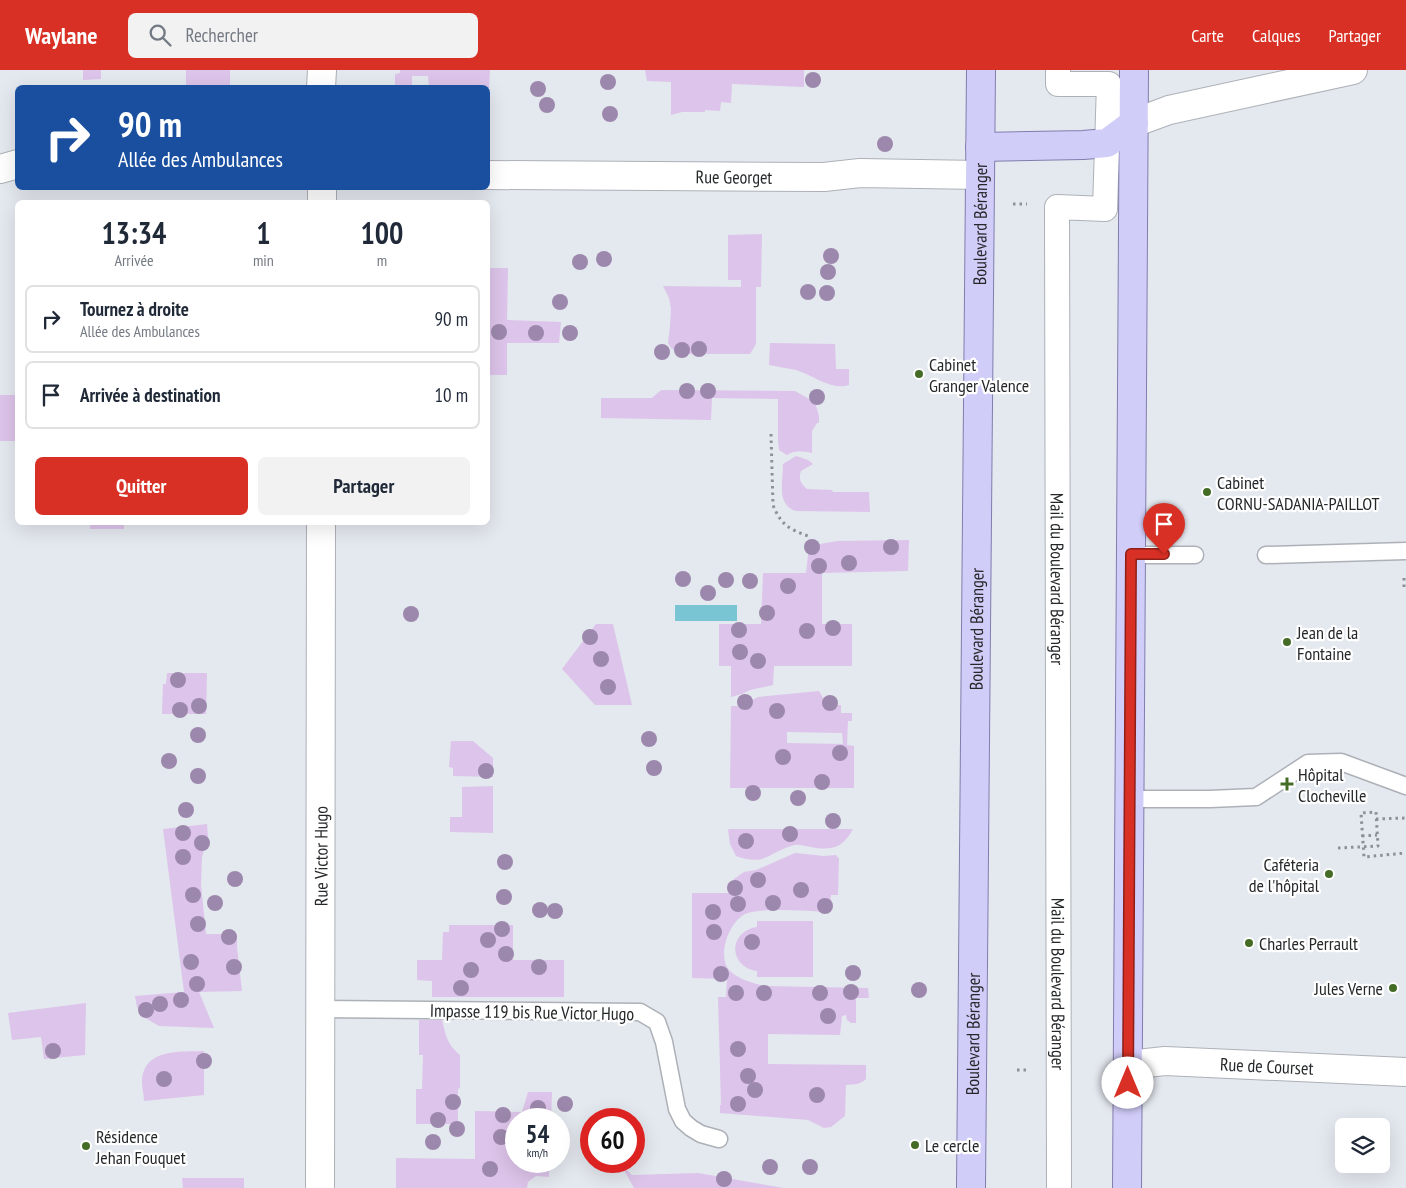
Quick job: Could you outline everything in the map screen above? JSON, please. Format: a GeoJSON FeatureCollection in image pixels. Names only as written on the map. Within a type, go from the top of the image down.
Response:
{"type":"FeatureCollection","features":[{"type":"Feature","properties":{"kind":"main road","name":"Boulevard Béranger"},"geometry":{"type":"LineString","coordinates":[[971,1188],[981,70]]}},
{"type":"Feature","properties":{"kind":"main road"},"geometry":{"type":"LineString","coordinates":[[1127,1188],[1134,70]]}},
{"type":"Feature","properties":{"kind":"main road"},"geometry":{"type":"LineString","coordinates":[[980,147],[1073,146],[1107,143],[1134,123]]}},
{"type":"Feature","properties":{"kind":"street"},"geometry":{"type":"LineString","coordinates":[[322,70],[322,85]]}},
{"type":"Feature","properties":{"kind":"street","name":"Mail du Boulevard Béranger"},"geometry":{"type":"LineString","coordinates":[[1058,70],[1058,84],[1109,84],[1105,209],[1057,206],[1059,1188]]}},
{"type":"Feature","properties":{"kind":"street"},"geometry":{"type":"LineString","coordinates":[[1134,123],[1169,110],[1353,70]]}},
{"type":"Feature","properties":{"kind":"street"},"geometry":{"type":"LineString","coordinates":[[0,169],[15,165]]}},
{"type":"Feature","properties":{"kind":"street","name":"Rue Georget"},"geometry":{"type":"LineString","coordinates":[[490,175],[824,177],[860,173],[980,175]]}},
{"type":"Feature","properties":{"kind":"street","name":"Rue Victor Hugo"},"geometry":{"type":"LineString","coordinates":[[320,1188],[321,525]]}},
{"type":"Feature","properties":{"kind":"street","name":"Rue de Courset"},"geometry":{"type":"LineString","coordinates":[[1128,1065],[1165,1061],[1406,1072]]}},
{"type":"Feature","properties":{"kind":"lane"},"geometry":{"type":"LineString","coordinates":[[1266,555],[1406,551]]}},
{"type":"Feature","properties":{"kind":"lane"},"geometry":{"type":"LineString","coordinates":[[1131,554],[1195,555]]}},
{"type":"Feature","properties":{"kind":"lane"},"geometry":{"type":"LineString","coordinates":[[1130,799],[1256,797],[1308,763],[1341,762],[1406,786]]}},
{"type":"Feature","properties":{"kind":"lane","name":"Impasse 119 bis Rue Victor Hugo"},"geometry":{"type":"LineString","coordinates":[[321,1009],[640,1012],[657,1022],[664,1042],[677,1109],[683,1121],[701,1134],[719,1139]]}},
{"type":"Feature","properties":{"kind":"path"},"geometry":{"type":"LineString","coordinates":[[771,434],[773,506],[777,516],[791,530],[808,536]]}},
{"type":"Feature","properties":{"kind":"path"},"geometry":{"type":"LineString","coordinates":[[1338,848],[1363,847],[1378,846],[1376,812],[1361,814],[1362,836],[1363,847],[1364,857],[1406,854]]}},
{"type":"Feature","properties":{"kind":"path"},"geometry":{"type":"LineString","coordinates":[[1376,819],[1406,818]]}},
{"type":"Feature","properties":{"kind":"path"},"geometry":{"type":"LineString","coordinates":[[1362,836],[1377,835]]}},
{"type":"Feature","properties":{"kind":"shaded area"},"geometry":{"type":"Polygon","coordinates":[[[83,70],[101,70],[101,79],[83,80],[83,70]]]}},
{"type":"Feature","properties":{"kind":"shaded area"},"geometry":{"type":"Polygon","coordinates":[[[186,70],[230,70],[230,85],[186,85],[186,70]]]}},
{"type":"Feature","properties":{"kind":"shaded area"},"geometry":{"type":"Polygon","coordinates":[[[400,70],[490,70],[489,85],[429,85],[428,76],[412,76],[412,85],[395,85],[395,74],[400,73],[400,70]]]}},
{"type":"Feature","properties":{"kind":"shaded area"},"geometry":{"type":"Polygon","coordinates":[[[645,70],[804,70],[804,87],[732,84],[731,103],[721,102],[720,111],[705,110],[705,112],[682,112],[671,115],[671,82],[647,81],[645,70]]]}},
{"type":"Feature","properties":{"kind":"shaded area"},"geometry":{"type":"Polygon","coordinates":[[[762,234],[761,287],[756,287],[756,344],[750,354],[680,354],[671,348],[668,343],[671,309],[669,298],[663,286],[741,287],[741,280],[728,280],[728,235],[762,234]]]}},
{"type":"Feature","properties":{"kind":"shaded area"},"geometry":{"type":"Polygon","coordinates":[[[490,268],[508,268],[507,320],[561,322],[559,343],[507,343],[507,375],[490,375],[490,268]]]}},
{"type":"Feature","properties":{"kind":"shaded area"},"geometry":{"type":"Polygon","coordinates":[[[770,343],[835,344],[836,369],[849,369],[849,385],[836,386],[796,370],[769,365],[770,343]]]}},
{"type":"Feature","properties":{"kind":"shaded area"},"geometry":{"type":"Polygon","coordinates":[[[661,390],[795,391],[809,399],[814,399],[819,416],[819,423],[817,423],[812,431],[812,453],[799,451],[787,455],[779,450],[778,399],[712,398],[711,420],[601,418],[601,398],[652,398],[661,390]]]}},
{"type":"Feature","properties":{"kind":"shaded area"},"geometry":{"type":"Polygon","coordinates":[[[0,395],[15,395],[15,441],[0,441],[0,395]]]}},
{"type":"Feature","properties":{"kind":"shaded area"},"geometry":{"type":"Polygon","coordinates":[[[796,456],[813,464],[801,471],[800,474],[801,481],[807,489],[832,490],[833,492],[869,492],[870,512],[796,511],[790,508],[783,498],[782,492],[783,464],[796,456]]]}},
{"type":"Feature","properties":{"kind":"shaded area"},"geometry":{"type":"Polygon","coordinates":[[[90,525],[124,525],[124,529],[90,529],[90,525]]]}},
{"type":"Feature","properties":{"kind":"shaded area"},"geometry":{"type":"Polygon","coordinates":[[[909,540],[908,571],[822,573],[822,624],[852,624],[852,666],[774,666],[773,685],[750,690],[731,697],[731,666],[719,666],[719,624],[761,624],[763,573],[806,573],[809,546],[837,541],[909,540]]]}},
{"type":"Feature","properties":{"kind":"shaded area"},"geometry":{"type":"Polygon","coordinates":[[[596,624],[613,624],[632,705],[595,705],[562,669],[596,624]]]}},
{"type":"Feature","properties":{"kind":"shaded area"},"geometry":{"type":"Polygon","coordinates":[[[167,673],[207,673],[206,714],[162,714],[163,684],[166,684],[167,673]]]}},
{"type":"Feature","properties":{"kind":"shaded area"},"geometry":{"type":"Polygon","coordinates":[[[819,691],[827,705],[841,705],[841,713],[852,713],[852,721],[848,721],[847,745],[854,746],[854,788],[730,788],[731,706],[741,706],[758,697],[819,691]],[[787,732],[787,743],[843,744],[842,733],[787,732]]]}},
{"type":"Feature","properties":{"kind":"shaded area"},"geometry":{"type":"Polygon","coordinates":[[[451,741],[473,741],[493,758],[493,777],[453,776],[453,768],[449,767],[451,741]]]}},
{"type":"Feature","properties":{"kind":"shaded area"},"geometry":{"type":"Polygon","coordinates":[[[493,786],[493,833],[450,832],[450,817],[462,817],[462,787],[493,786]]]}},
{"type":"Feature","properties":{"kind":"shaded area"},"geometry":{"type":"Polygon","coordinates":[[[207,824],[208,837],[202,857],[201,884],[206,934],[237,934],[242,991],[199,992],[214,1028],[159,1026],[145,1018],[137,1007],[135,996],[184,992],[163,829],[207,824]]]}},
{"type":"Feature","properties":{"kind":"shaded area"},"geometry":{"type":"Polygon","coordinates":[[[728,829],[853,829],[845,840],[836,847],[825,849],[794,845],[765,858],[754,860],[736,856],[730,844],[728,829]]]}},
{"type":"Feature","properties":{"kind":"shaded area"},"geometry":{"type":"Polygon","coordinates":[[[795,853],[824,856],[836,855],[839,859],[838,895],[831,895],[830,912],[774,910],[745,914],[734,924],[726,940],[724,957],[730,971],[738,977],[765,986],[868,988],[869,998],[856,998],[856,1023],[851,1023],[847,1020],[846,1015],[842,1016],[840,1035],[768,1034],[768,1064],[866,1065],[866,1079],[864,1081],[846,1085],[845,1116],[831,1127],[824,1128],[808,1120],[720,1113],[718,997],[726,997],[727,979],[692,978],[692,893],[729,893],[734,879],[744,872],[756,870],[795,853]]]}},
{"type":"Feature","properties":{"kind":"shaded area"},"geometry":{"type":"Polygon","coordinates":[[[757,921],[813,921],[813,977],[757,977],[757,971],[747,968],[741,963],[735,949],[737,942],[747,930],[757,927],[757,921]]]}},
{"type":"Feature","properties":{"kind":"shaded area"},"geometry":{"type":"Polygon","coordinates":[[[449,925],[513,925],[513,960],[564,960],[564,997],[432,997],[432,981],[417,980],[417,960],[442,960],[443,932],[449,932],[449,925]]]}},
{"type":"Feature","properties":{"kind":"shaded area"},"geometry":{"type":"Polygon","coordinates":[[[86,1003],[85,1055],[44,1059],[41,1037],[12,1040],[8,1013],[86,1003]]]}},
{"type":"Feature","properties":{"kind":"shaded area"},"geometry":{"type":"Polygon","coordinates":[[[419,1020],[442,1020],[450,1043],[460,1055],[458,1124],[416,1124],[416,1089],[422,1089],[423,1055],[419,1055],[419,1020]]]}},
{"type":"Feature","properties":{"kind":"shaded area"},"geometry":{"type":"Polygon","coordinates":[[[204,1051],[204,1095],[144,1101],[142,1082],[144,1071],[149,1063],[164,1054],[204,1051]]]}},
{"type":"Feature","properties":{"kind":"shaded area"},"geometry":{"type":"Polygon","coordinates":[[[528,1092],[552,1092],[551,1108],[523,1108],[528,1092]]]}},
{"type":"Feature","properties":{"kind":"shaded area"},"geometry":{"type":"Polygon","coordinates":[[[475,1111],[505,1112],[505,1173],[549,1173],[549,1177],[536,1176],[528,1182],[527,1188],[396,1188],[396,1158],[475,1159],[475,1111]]]}},
{"type":"Feature","properties":{"kind":"shaded area"},"geometry":{"type":"Polygon","coordinates":[[[626,1173],[632,1175],[698,1173],[784,1188],[634,1188],[626,1173]]]}},
{"type":"Feature","properties":{"kind":"shaded area"},"geometry":{"type":"Polygon","coordinates":[[[182,1178],[244,1178],[244,1188],[183,1188],[182,1178]]]}},
{"type":"Feature","properties":{"kind":"water"},"geometry":{"type":"Polygon","coordinates":[[[675,605],[737,605],[737,621],[675,621],[675,605]]]}},
{"type":"Feature","properties":{"kind":"place","name":"Cabinet Granger Valence"},"geometry":{"type":"Point","coordinates":[919,374]}},
{"type":"Feature","properties":{"kind":"place","name":"Cabinet CORNU-SADANIA-PAILLOT"},"geometry":{"type":"Point","coordinates":[1207,492]}},
{"type":"Feature","properties":{"kind":"place","name":"Jean de la Fontaine"},"geometry":{"type":"Point","coordinates":[1287,642]}},
{"type":"Feature","properties":{"kind":"place","name":"Hôpital Clocheville"},"geometry":{"type":"Point","coordinates":[1287,784]}},
{"type":"Feature","properties":{"kind":"place","name":"Caféteria de l'hôpital"},"geometry":{"type":"Point","coordinates":[1329,874]}},
{"type":"Feature","properties":{"kind":"place","name":"Charles Perrault"},"geometry":{"type":"Point","coordinates":[1249,943]}},
{"type":"Feature","properties":{"kind":"place","name":"Jules Verne"},"geometry":{"type":"Point","coordinates":[1393,988]}},
{"type":"Feature","properties":{"kind":"place","name":"Le cercle"},"geometry":{"type":"Point","coordinates":[915,1145]}},
{"type":"Feature","properties":{"kind":"place","name":"Résidence Jehan Fouquet"},"geometry":{"type":"Point","coordinates":[86,1146]}},
{"type":"Feature","properties":{"kind":"route"},"geometry":{"type":"LineString","coordinates":[[1128,1083],[1131,554],[1164,554]]}}]}
